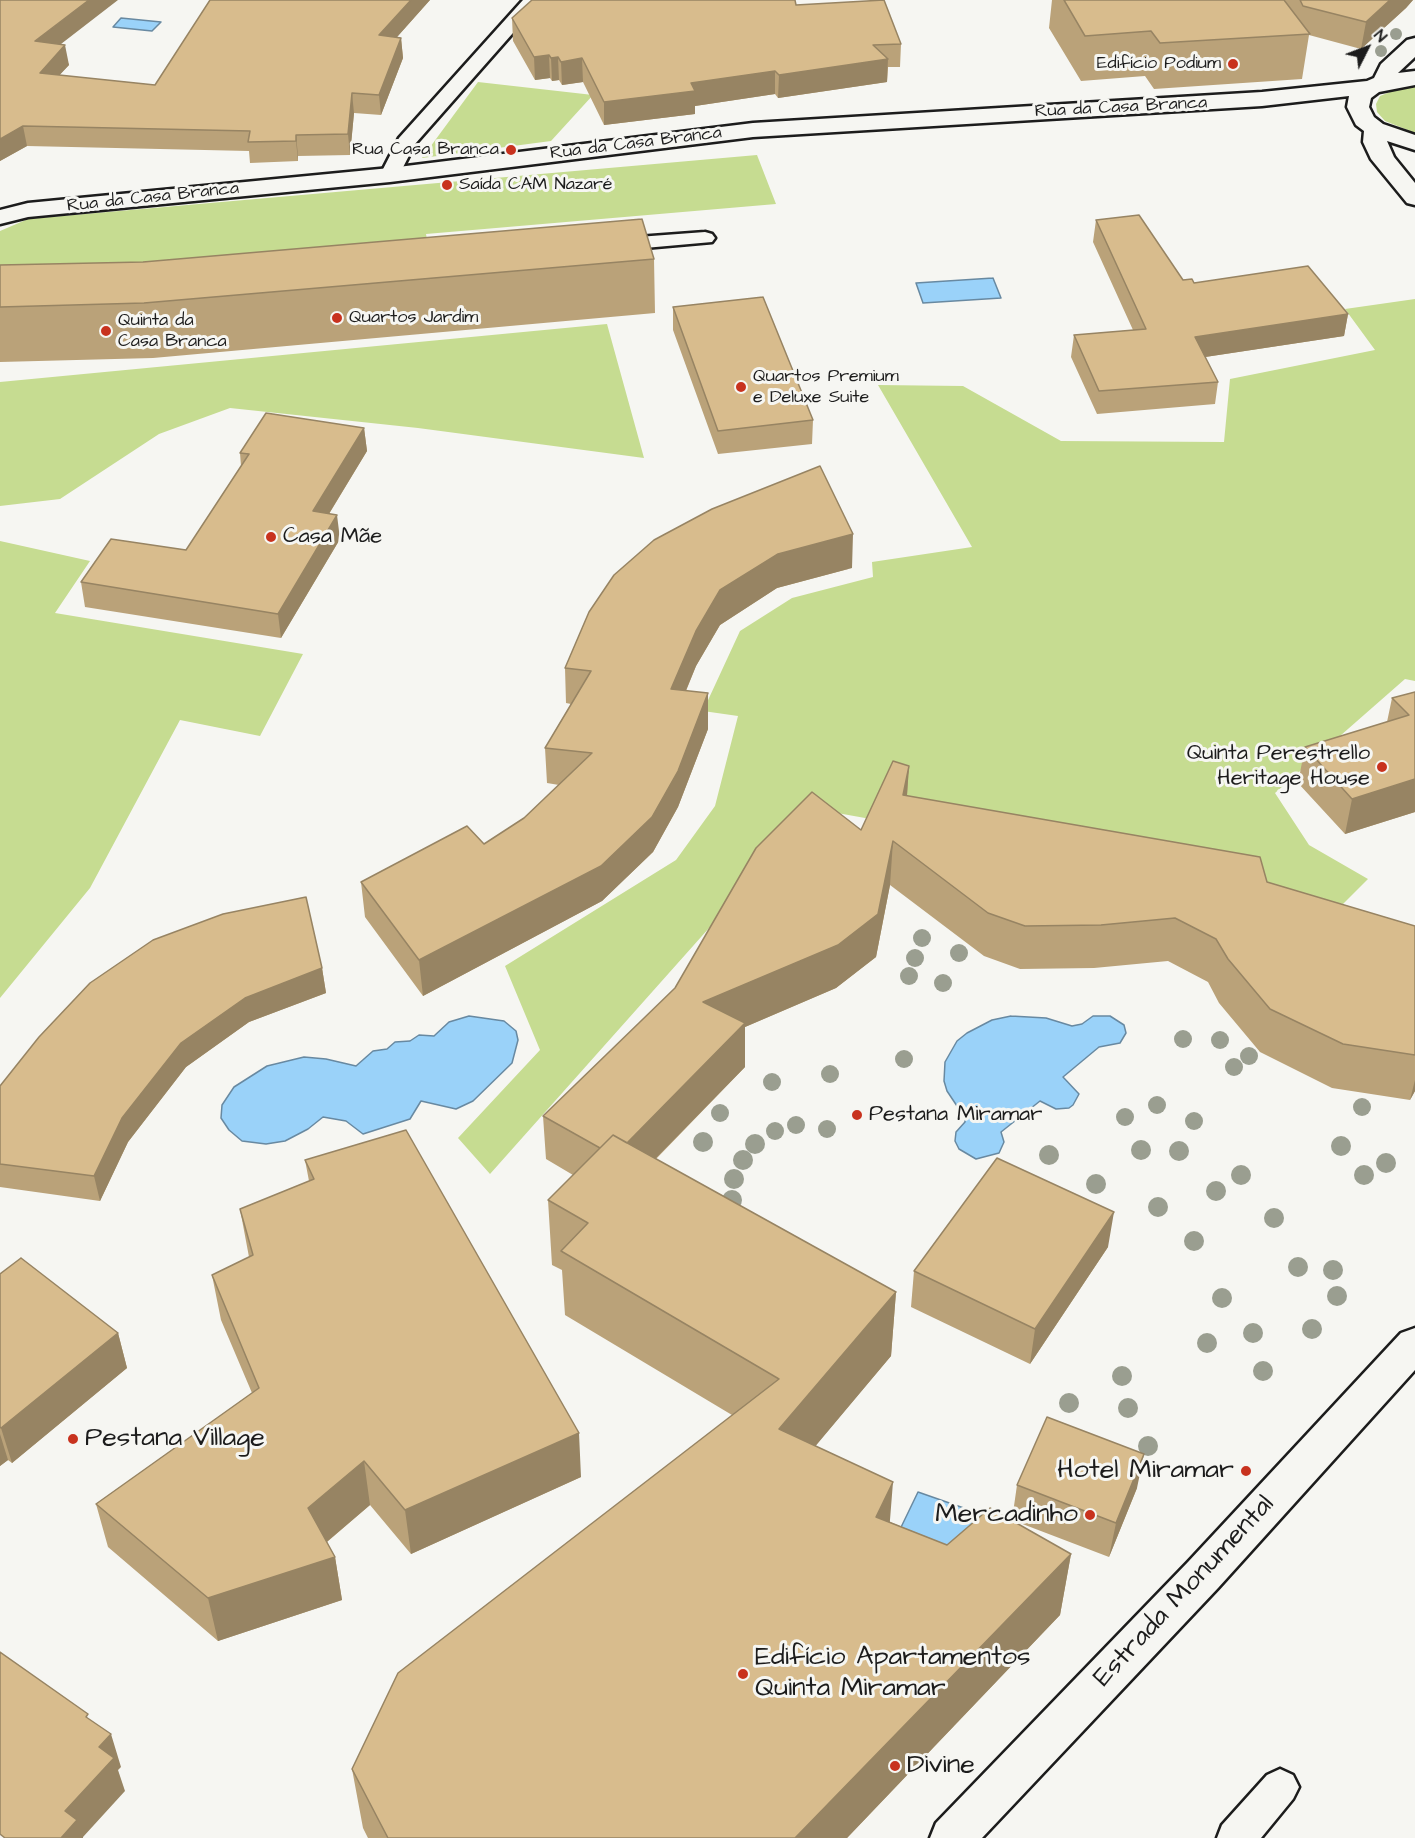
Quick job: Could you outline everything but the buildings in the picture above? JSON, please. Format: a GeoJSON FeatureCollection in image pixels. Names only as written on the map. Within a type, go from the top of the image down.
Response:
{"type":"FeatureCollection","features":[{"type":"Feature","properties":{"kind":"street"},"geometry":{"type":"LineString","coordinates":[[1415,45],[1389,69],[1377,84],[1360,96],[1358,107],[1370,124],[1383,159],[1415,198]]}},
{"type":"Feature","properties":{"kind":"street","name":"Rua da Casa Branca"},"geometry":{"type":"LineString","coordinates":[[0,217],[28,210],[390,175],[753,130],[1275,98],[1415,78]]}},
{"type":"Feature","properties":{"kind":"street","name":"Rua da Casa Branca"},"geometry":{"type":"LineString","coordinates":[[1275,98],[1370,124],[1415,143]]}},
{"type":"Feature","properties":{"kind":"street","name":"Estrada Monumental"},"geometry":{"type":"LineString","coordinates":[[952,1838],[1203,1575],[1415,1344]]}},
{"type":"Feature","properties":{"kind":"lane"},"geometry":{"type":"LineString","coordinates":[[390,175],[406,142],[533,0]]}},
{"type":"Feature","properties":{"kind":"lane"},"geometry":{"type":"LineString","coordinates":[[585,247],[705,238]]}},
{"type":"Feature","properties":{"kind":"lane"},"geometry":{"type":"LineString","coordinates":[[1236,1838],[1280,1787]]}},
{"type":"Feature","properties":{"kind":"green space"},"geometry":{"type":"Polygon","coordinates":[[[478,82],[593,95],[551,141],[422,158],[478,82]]]}},
{"type":"Feature","properties":{"kind":"green space"},"geometry":{"type":"Polygon","coordinates":[[[1405,86],[1415,86],[1415,133],[1385,121],[1377,112],[1376,104],[1380,96],[1405,86]]]}},
{"type":"Feature","properties":{"kind":"green space"},"geometry":{"type":"Polygon","coordinates":[[[757,155],[776,204],[426,234],[433,273],[0,311],[0,231],[28,219],[757,155]]]}},
{"type":"Feature","properties":{"kind":"green space"},"geometry":{"type":"Polygon","coordinates":[[[1415,299],[1415,681],[1405,679],[1275,793],[1309,845],[1368,879],[1343,904],[815,809],[490,1174],[458,1138],[540,1050],[505,966],[676,860],[715,806],[738,716],[703,711],[740,631],[792,598],[873,577],[872,562],[972,547],[878,385],[963,386],[1061,441],[1224,442],[1230,379],[1375,350],[1345,309],[1415,299]]]}},
{"type":"Feature","properties":{"kind":"green space"},"geometry":{"type":"Polygon","coordinates":[[[607,324],[644,458],[418,428],[230,408],[159,434],[60,499],[0,506],[0,382],[607,324]]]}},
{"type":"Feature","properties":{"kind":"green space"},"geometry":{"type":"Polygon","coordinates":[[[0,541],[90,561],[55,613],[303,654],[260,736],[180,720],[90,888],[0,998],[0,541]]]}},
{"type":"Feature","properties":{"kind":"water"},"geometry":{"type":"Polygon","coordinates":[[[121,18],[161,22],[152,31],[113,27],[121,18]]]}},
{"type":"Feature","properties":{"kind":"water"},"geometry":{"type":"Polygon","coordinates":[[[993,278],[1001,298],[923,303],[916,283],[993,278]]]}},
{"type":"Feature","properties":{"kind":"water"},"geometry":{"type":"Polygon","coordinates":[[[469,1016],[504,1021],[516,1031],[518,1040],[512,1063],[473,1101],[456,1109],[421,1101],[410,1119],[363,1134],[346,1121],[323,1117],[308,1129],[285,1141],[266,1144],[242,1141],[229,1130],[221,1118],[222,1105],[234,1087],[267,1066],[304,1057],[356,1066],[373,1051],[387,1049],[395,1042],[410,1041],[419,1035],[434,1036],[449,1022],[469,1016]]]}},
{"type":"Feature","properties":{"kind":"water"},"geometry":{"type":"Polygon","coordinates":[[[1011,1016],[1046,1018],[1072,1026],[1082,1024],[1093,1016],[1110,1016],[1124,1025],[1126,1033],[1120,1043],[1099,1047],[1063,1077],[1079,1094],[1073,1105],[1069,1108],[1056,1109],[1040,1101],[1001,1132],[1004,1142],[999,1153],[976,1159],[959,1149],[955,1141],[956,1132],[965,1122],[965,1118],[947,1091],[944,1081],[945,1062],[957,1041],[967,1033],[992,1020],[1011,1016]]]}},
{"type":"Feature","properties":{"kind":"water"},"geometry":{"type":"Polygon","coordinates":[[[918,1492],[998,1520],[983,1556],[878,1575],[918,1492]]]}},
{"type":"Feature","properties":{"kind":"place","name":"Edifício Podium"},"geometry":{"type":"Point","coordinates":[1233,64]}},
{"type":"Feature","properties":{"kind":"place","name":"Rua Casa Branca"},"geometry":{"type":"Point","coordinates":[511,150]}},
{"type":"Feature","properties":{"kind":"place","name":"Saída CAM Nazaré"},"geometry":{"type":"Point","coordinates":[447,185]}},
{"type":"Feature","properties":{"kind":"place","name":"Quartos Jardim"},"geometry":{"type":"Point","coordinates":[337,318]}},
{"type":"Feature","properties":{"kind":"place","name":"Quinta da Casa Branca"},"geometry":{"type":"Point","coordinates":[106,331]}},
{"type":"Feature","properties":{"kind":"place","name":"Quartos Premium e Deluxe Suite"},"geometry":{"type":"Point","coordinates":[741,387]}},
{"type":"Feature","properties":{"kind":"place","name":"Casa Mãe"},"geometry":{"type":"Point","coordinates":[271,537]}},
{"type":"Feature","properties":{"kind":"place","name":"Quinta Perestrello Heritage House"},"geometry":{"type":"Point","coordinates":[1382,767]}},
{"type":"Feature","properties":{"kind":"place","name":"Pestana Miramar"},"geometry":{"type":"Point","coordinates":[857,1115]}},
{"type":"Feature","properties":{"kind":"place","name":"Pestana Village"},"geometry":{"type":"Point","coordinates":[73,1439]}},
{"type":"Feature","properties":{"kind":"place","name":"Hotel Miramar"},"geometry":{"type":"Point","coordinates":[1246,1471]}},
{"type":"Feature","properties":{"kind":"place","name":"Mercadinho"},"geometry":{"type":"Point","coordinates":[1090,1515]}},
{"type":"Feature","properties":{"kind":"place","name":"Edifício Apartamentos Quinta Miramar"},"geometry":{"type":"Point","coordinates":[743,1674]}},
{"type":"Feature","properties":{"kind":"place","name":"Divine"},"geometry":{"type":"Point","coordinates":[895,1766]}}]}
